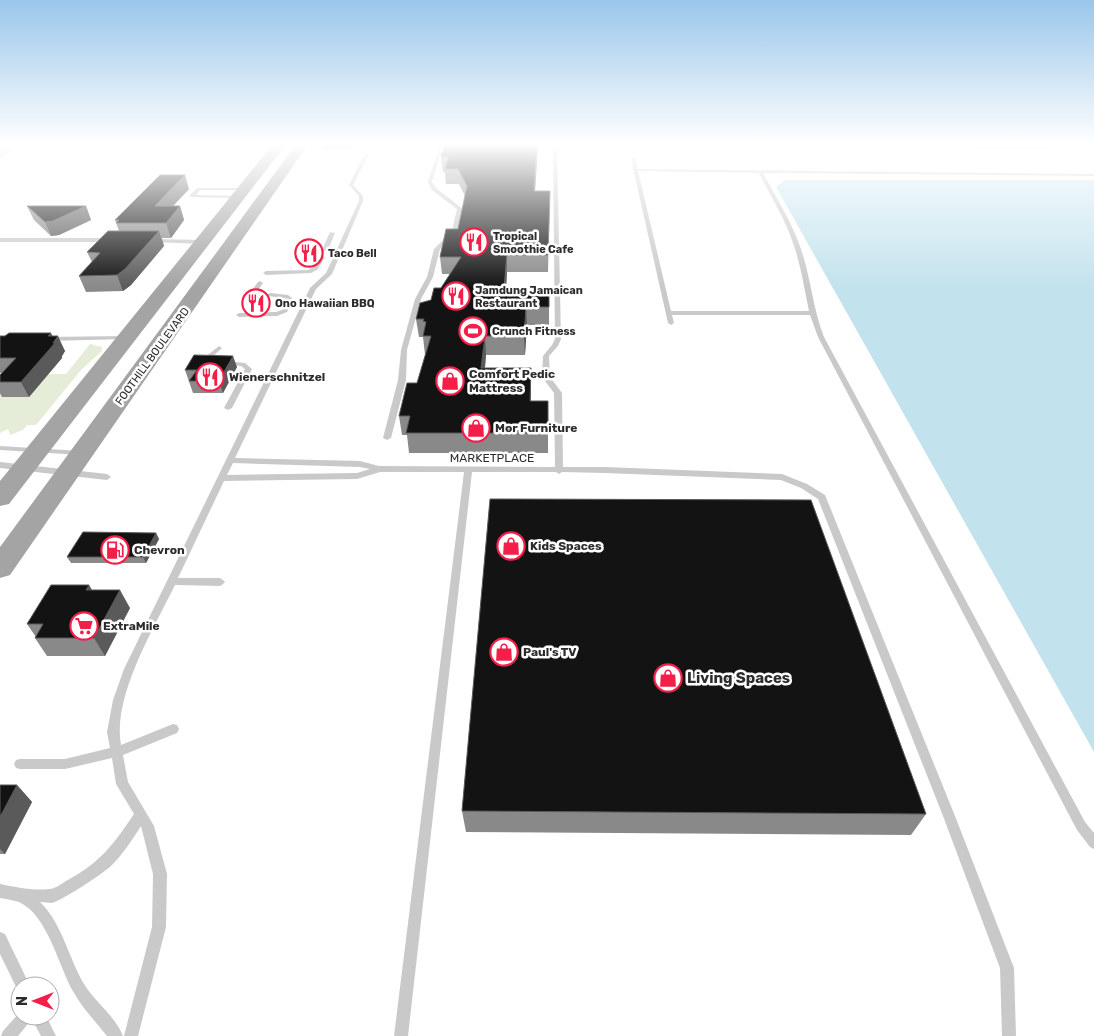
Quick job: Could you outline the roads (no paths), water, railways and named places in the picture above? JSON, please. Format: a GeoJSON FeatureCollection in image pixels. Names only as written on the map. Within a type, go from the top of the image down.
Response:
{"type":"FeatureCollection","features":[{"type":"Feature","properties":{"kind":"main road","name":"FOOTHILL BOULEVARD"},"geometry":{"type":"LineString","coordinates":[[0,568],[268,191]]}},
{"type":"Feature","properties":{"kind":"main road"},"geometry":{"type":"LineString","coordinates":[[0,498],[20,461],[126,338],[242,193]]}},
{"type":"Feature","properties":{"kind":"lane"},"geometry":{"type":"LineString","coordinates":[[197,191],[192,196],[242,193]]}},
{"type":"Feature","properties":{"kind":"lane"},"geometry":{"type":"LineString","coordinates":[[224,191],[242,193]]}},
{"type":"Feature","properties":{"kind":"lane"},"geometry":{"type":"LineString","coordinates":[[132,1036],[159,927],[160,874],[148,826],[140,816],[122,784],[113,732],[118,700],[129,669],[313,288],[329,274],[362,198],[356,191]]}},
{"type":"Feature","properties":{"kind":"lane"},"geometry":{"type":"LineString","coordinates":[[387,438],[402,380],[404,350],[418,299],[430,277],[436,249],[455,231],[459,220],[460,209],[437,191]]}},
{"type":"Feature","properties":{"kind":"lane"},"geometry":{"type":"LineString","coordinates":[[556,191],[558,339],[555,346],[546,356],[546,377],[558,394],[559,471]]}},
{"type":"Feature","properties":{"kind":"lane"},"geometry":{"type":"LineString","coordinates":[[641,191],[671,323]]}},
{"type":"Feature","properties":{"kind":"lane"},"geometry":{"type":"LineString","coordinates":[[770,191],[795,239],[812,313],[822,337],[1081,826],[1094,843]]}},
{"type":"Feature","properties":{"kind":"lane"},"geometry":{"type":"LineString","coordinates":[[325,250],[332,234]]}},
{"type":"Feature","properties":{"kind":"lane"},"geometry":{"type":"LineString","coordinates":[[0,240],[118,240]]}},
{"type":"Feature","properties":{"kind":"lane"},"geometry":{"type":"LineString","coordinates":[[148,241],[203,242]]}},
{"type":"Feature","properties":{"kind":"lane"},"geometry":{"type":"LineString","coordinates":[[266,273],[309,272],[316,268],[322,257]]}},
{"type":"Feature","properties":{"kind":"lane"},"geometry":{"type":"LineString","coordinates":[[258,295],[252,294],[260,284]]}},
{"type":"Feature","properties":{"kind":"lane"},"geometry":{"type":"LineString","coordinates":[[270,295],[286,296],[291,300]]}},
{"type":"Feature","properties":{"kind":"lane"},"geometry":{"type":"LineString","coordinates":[[239,315],[277,314],[285,311],[287,307]]}},
{"type":"Feature","properties":{"kind":"lane"},"geometry":{"type":"LineString","coordinates":[[669,313],[812,313]]}},
{"type":"Feature","properties":{"kind":"lane"},"geometry":{"type":"LineString","coordinates":[[43,339],[126,338]]}},
{"type":"Feature","properties":{"kind":"lane"},"geometry":{"type":"LineString","coordinates":[[219,348],[206,359],[208,362],[243,364],[248,369],[228,408]]}},
{"type":"Feature","properties":{"kind":"lane"},"geometry":{"type":"LineString","coordinates":[[0,448],[20,461],[74,463],[107,477]]}},
{"type":"Feature","properties":{"kind":"lane","name":"MARKETPLACE"},"geometry":{"type":"LineString","coordinates":[[231,460],[360,464],[379,469],[468,471],[605,470],[782,477],[804,486],[822,497],[949,816],[1007,968],[1009,1036]]}},
{"type":"Feature","properties":{"kind":"lane"},"geometry":{"type":"LineString","coordinates":[[20,461],[74,463]]}},
{"type":"Feature","properties":{"kind":"lane","name":"MARKETPLACE"},"geometry":{"type":"LineString","coordinates":[[221,478],[357,476],[379,469]]}},
{"type":"Feature","properties":{"kind":"lane"},"geometry":{"type":"LineString","coordinates":[[401,1036],[468,471]]}},
{"type":"Feature","properties":{"kind":"lane"},"geometry":{"type":"LineString","coordinates":[[172,581],[220,582]]}},
{"type":"Feature","properties":{"kind":"lane"},"geometry":{"type":"LineString","coordinates":[[20,764],[65,764],[117,752],[174,730]]}},
{"type":"Feature","properties":{"kind":"lane"},"geometry":{"type":"LineString","coordinates":[[0,891],[52,896],[105,863],[121,845],[140,816]]}},
{"type":"Feature","properties":{"kind":"lane"},"geometry":{"type":"LineString","coordinates":[[16,894],[32,903],[42,914],[80,991],[101,1014],[116,1036]]}},
{"type":"Feature","properties":{"kind":"lane"},"geometry":{"type":"LineString","coordinates":[[0,939],[19,976]]}},
{"type":"Feature","properties":{"kind":"lane"},"geometry":{"type":"LineString","coordinates":[[8,1036],[17,1026]]}},
{"type":"Feature","properties":{"kind":"water"},"geometry":{"type":"Polygon","coordinates":[[[778,191],[1094,191],[1094,752],[778,191]]]}},
{"type":"Feature","properties":{"kind":"place","name":"Tropical Smoothie Cafe"},"geometry":{"type":"Point","coordinates":[474,242]}},
{"type":"Feature","properties":{"kind":"place","name":"Taco Bell"},"geometry":{"type":"Point","coordinates":[309,253]}},
{"type":"Feature","properties":{"kind":"place","name":"Jamdung Jamaican Restaurant"},"geometry":{"type":"Point","coordinates":[456,296]}},
{"type":"Feature","properties":{"kind":"place","name":"Ono Hawaiian BBQ"},"geometry":{"type":"Point","coordinates":[256,303]}},
{"type":"Feature","properties":{"kind":"place","name":"Crunch Fitness"},"geometry":{"type":"Point","coordinates":[473,331]}},
{"type":"Feature","properties":{"kind":"place","name":"Wienerschnitzel"},"geometry":{"type":"Point","coordinates":[210,377]}},
{"type":"Feature","properties":{"kind":"place","name":"Comfort Pedic Mattress"},"geometry":{"type":"Point","coordinates":[450,381]}},
{"type":"Feature","properties":{"kind":"place","name":"Mor Furniture"},"geometry":{"type":"Point","coordinates":[476,428]}},
{"type":"Feature","properties":{"kind":"place","name":"Kids Spaces"},"geometry":{"type":"Point","coordinates":[511,546]}},
{"type":"Feature","properties":{"kind":"place","name":"Chevron"},"geometry":{"type":"Point","coordinates":[115,550]}},
{"type":"Feature","properties":{"kind":"place","name":"ExtraMile"},"geometry":{"type":"Point","coordinates":[84,626]}},
{"type":"Feature","properties":{"kind":"place","name":"Paul's TV"},"geometry":{"type":"Point","coordinates":[504,652]}},
{"type":"Feature","properties":{"kind":"place","name":"Living Spaces"},"geometry":{"type":"Point","coordinates":[668,678]}}]}
